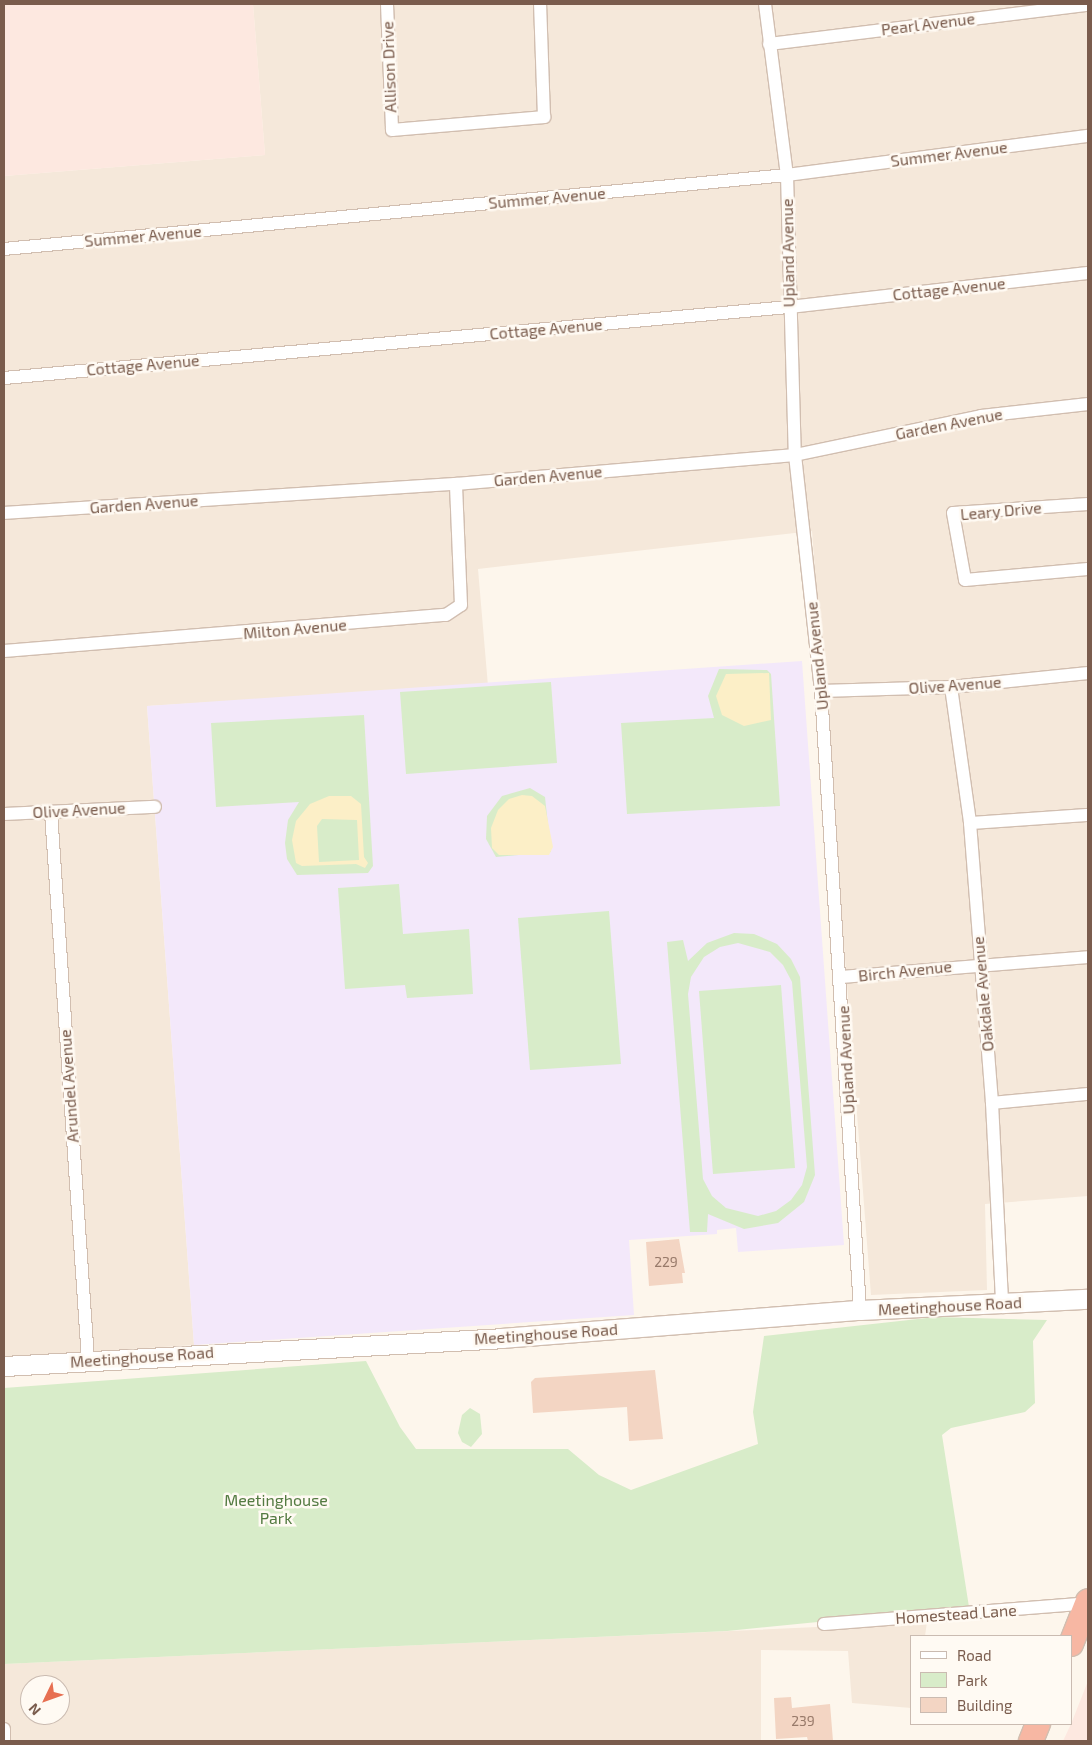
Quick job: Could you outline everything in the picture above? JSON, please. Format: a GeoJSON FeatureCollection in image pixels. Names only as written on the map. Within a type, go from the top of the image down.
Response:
{"type":"FeatureCollection","features":[{"type":"Feature","properties":{"kind":"highway"},"geometry":{"type":"LineString","coordinates":[[1072,1642],[1088,1603]]}},
{"type":"Feature","properties":{"kind":"highway"},"geometry":{"type":"LineString","coordinates":[[1031,1741],[1038,1725]]}},
{"type":"Feature","properties":{"kind":"street","name":"Allison Drive"},"geometry":{"type":"LineString","coordinates":[[387,4],[392,130],[544,116],[540,4]]}},
{"type":"Feature","properties":{"kind":"street","name":"Upland Avenue"},"geometry":{"type":"LineString","coordinates":[[766,4],[769,44],[787,175],[789,307],[795,455],[821,691],[841,977],[860,1310]]}},
{"type":"Feature","properties":{"kind":"street","name":"Pearl Avenue"},"geometry":{"type":"LineString","coordinates":[[769,44],[1088,5]]}},
{"type":"Feature","properties":{"kind":"street","name":"Summer Avenue"},"geometry":{"type":"LineString","coordinates":[[4,249],[787,175],[1088,136]]}},
{"type":"Feature","properties":{"kind":"street","name":"Cottage Avenue"},"geometry":{"type":"LineString","coordinates":[[4,378],[789,307],[1088,273]]}},
{"type":"Feature","properties":{"kind":"street","name":"Garden Avenue"},"geometry":{"type":"LineString","coordinates":[[4,514],[456,484],[795,455],[981,416],[1088,404]]}},
{"type":"Feature","properties":{"kind":"street","name":"Milton Avenue"},"geometry":{"type":"LineString","coordinates":[[4,651],[446,615],[461,606],[456,484]]}},
{"type":"Feature","properties":{"kind":"street","name":"Leary Drive"},"geometry":{"type":"LineString","coordinates":[[1088,504],[953,512],[965,580],[1088,569]]}},
{"type":"Feature","properties":{"kind":"street","name":"Olive Avenue"},"geometry":{"type":"LineString","coordinates":[[821,691],[951,687],[1088,673]]}},
{"type":"Feature","properties":{"kind":"street","name":"Oakdale Avenue"},"geometry":{"type":"LineString","coordinates":[[951,687],[970,823],[992,1103],[1002,1302]]}},
{"type":"Feature","properties":{"kind":"street","name":"Olive Avenue"},"geometry":{"type":"LineString","coordinates":[[4,814],[155,807]]}},
{"type":"Feature","properties":{"kind":"street","name":"Arundel Avenue"},"geometry":{"type":"LineString","coordinates":[[51,812],[88,1361]]}},
{"type":"Feature","properties":{"kind":"street"},"geometry":{"type":"LineString","coordinates":[[970,823],[1088,815]]}},
{"type":"Feature","properties":{"kind":"street","name":"Birch Avenue"},"geometry":{"type":"LineString","coordinates":[[841,977],[981,963],[1088,957]]}},
{"type":"Feature","properties":{"kind":"street"},"geometry":{"type":"LineString","coordinates":[[992,1103],[1088,1094]]}},
{"type":"Feature","properties":{"kind":"street","name":"Meetinghouse Road"},"geometry":{"type":"LineString","coordinates":[[4,1366],[501,1338],[860,1310],[1088,1299]]}},
{"type":"Feature","properties":{"kind":"street","name":"Homestead Lane"},"geometry":{"type":"LineString","coordinates":[[824,1624],[1088,1603]]}},
{"type":"Feature","properties":{"kind":"street"},"geometry":{"type":"LineString","coordinates":[[4,1729],[4,1741]]}},
{"type":"Feature","properties":{"kind":"shaded area"},"geometry":{"type":"Polygon","coordinates":[[[4,4],[253,4],[265,155],[4,176],[4,4]]]}},
{"type":"Feature","properties":{"kind":"shaded area"},"geometry":{"type":"Polygon","coordinates":[[[253,4],[1088,4],[1088,1196],[985,1204],[987,1290],[871,1295],[812,531],[478,569],[488,686],[147,706],[194,1345],[4,1357],[4,176],[265,155],[253,4]]]}},
{"type":"Feature","properties":{"kind":"shaded area"},"geometry":{"type":"Polygon","coordinates":[[[802,661],[844,1245],[738,1252],[736,1228],[717,1230],[717,1234],[629,1240],[634,1315],[194,1345],[147,706],[802,661]]]}},
{"type":"Feature","properties":{"kind":"shaded area"},"geometry":{"type":"Polygon","coordinates":[[[927,1622],[925,1635],[910,1635],[910,1708],[852,1703],[848,1651],[761,1650],[761,1741],[4,1741],[4,1664],[927,1622]]]}},
{"type":"Feature","properties":{"kind":"shaded area"},"geometry":{"type":"Polygon","coordinates":[[[1088,1681],[1088,1741],[1063,1741],[1088,1681]]]}},
{"type":"Feature","properties":{"kind":"green space"},"geometry":{"type":"Polygon","coordinates":[[[719,669],[767,670],[771,674],[780,806],[627,814],[621,723],[714,718],[708,696],[719,669]]]}},
{"type":"Feature","properties":{"kind":"green space"},"geometry":{"type":"Polygon","coordinates":[[[551,682],[557,763],[406,774],[400,692],[551,682]]]}},
{"type":"Feature","properties":{"kind":"green space"},"geometry":{"type":"Polygon","coordinates":[[[364,715],[373,866],[368,873],[297,875],[287,859],[285,843],[288,820],[299,802],[216,807],[211,723],[364,715]]]}},
{"type":"Feature","properties":{"kind":"green space"},"geometry":{"type":"Polygon","coordinates":[[[530,788],[545,797],[551,852],[496,857],[486,839],[487,816],[502,796],[530,788]]]}},
{"type":"Feature","properties":{"kind":"green space"},"geometry":{"type":"Polygon","coordinates":[[[399,884],[403,934],[469,929],[473,994],[407,998],[405,985],[345,989],[338,888],[399,884]]]}},
{"type":"Feature","properties":{"kind":"green space"},"geometry":{"type":"Polygon","coordinates":[[[609,911],[621,1064],[530,1070],[518,918],[609,911]]]}},
{"type":"Feature","properties":{"kind":"green space"},"geometry":{"type":"Polygon","coordinates":[[[734,933],[754,934],[777,944],[791,959],[800,977],[815,1175],[804,1202],[778,1223],[744,1229],[708,1214],[707,1232],[690,1232],[667,942],[683,940],[688,961],[707,943],[734,933]],[[738,943],[720,947],[704,957],[691,977],[688,994],[703,1179],[712,1196],[726,1208],[758,1216],[776,1211],[791,1200],[802,1185],[807,1167],[792,982],[783,965],[770,952],[738,943]]]}},
{"type":"Feature","properties":{"kind":"green space"},"geometry":{"type":"Polygon","coordinates":[[[781,985],[795,1168],[713,1174],[699,991],[781,985]]]}},
{"type":"Feature","properties":{"kind":"green space","name":"Meetinghouse Park"},"geometry":{"type":"Polygon","coordinates":[[[936,1317],[1047,1320],[1033,1341],[1035,1403],[1025,1412],[951,1428],[942,1435],[969,1607],[727,1631],[4,1664],[4,1388],[366,1361],[400,1427],[416,1449],[568,1449],[599,1475],[631,1490],[758,1444],[753,1412],[764,1336],[936,1317]]]}},
{"type":"Feature","properties":{"kind":"green space"},"geometry":{"type":"Polygon","coordinates":[[[470,1408],[480,1414],[482,1434],[471,1447],[462,1442],[458,1433],[462,1415],[470,1408]]]}},
{"type":"Feature","properties":{"kind":"sand"},"geometry":{"type":"Polygon","coordinates":[[[769,673],[771,720],[744,726],[722,715],[716,696],[726,674],[769,673]]]}},
{"type":"Feature","properties":{"kind":"sand"},"geometry":{"type":"Polygon","coordinates":[[[522,795],[532,796],[545,806],[553,847],[549,855],[499,855],[492,848],[491,828],[498,810],[509,799],[522,795]]]}},
{"type":"Feature","properties":{"kind":"sand"},"geometry":{"type":"Polygon","coordinates":[[[329,796],[351,796],[361,804],[364,857],[368,863],[365,868],[356,864],[302,866],[296,863],[292,840],[296,821],[310,804],[329,796]],[[322,819],[317,826],[319,862],[359,860],[357,820],[322,819]]]}},
{"type":"Feature","properties":{"kind":"building"},"geometry":{"type":"Polygon","coordinates":[[[679,1239],[685,1273],[682,1273],[683,1283],[649,1286],[646,1242],[679,1239]]]}},
{"type":"Feature","properties":{"kind":"building"},"geometry":{"type":"Polygon","coordinates":[[[655,1370],[663,1439],[629,1441],[627,1407],[533,1413],[531,1382],[535,1378],[655,1370]]]}},
{"type":"Feature","properties":{"kind":"building"},"geometry":{"type":"Polygon","coordinates":[[[791,1697],[792,1708],[830,1704],[833,1741],[808,1741],[807,1737],[776,1739],[774,1698],[791,1697]]]}}]}
